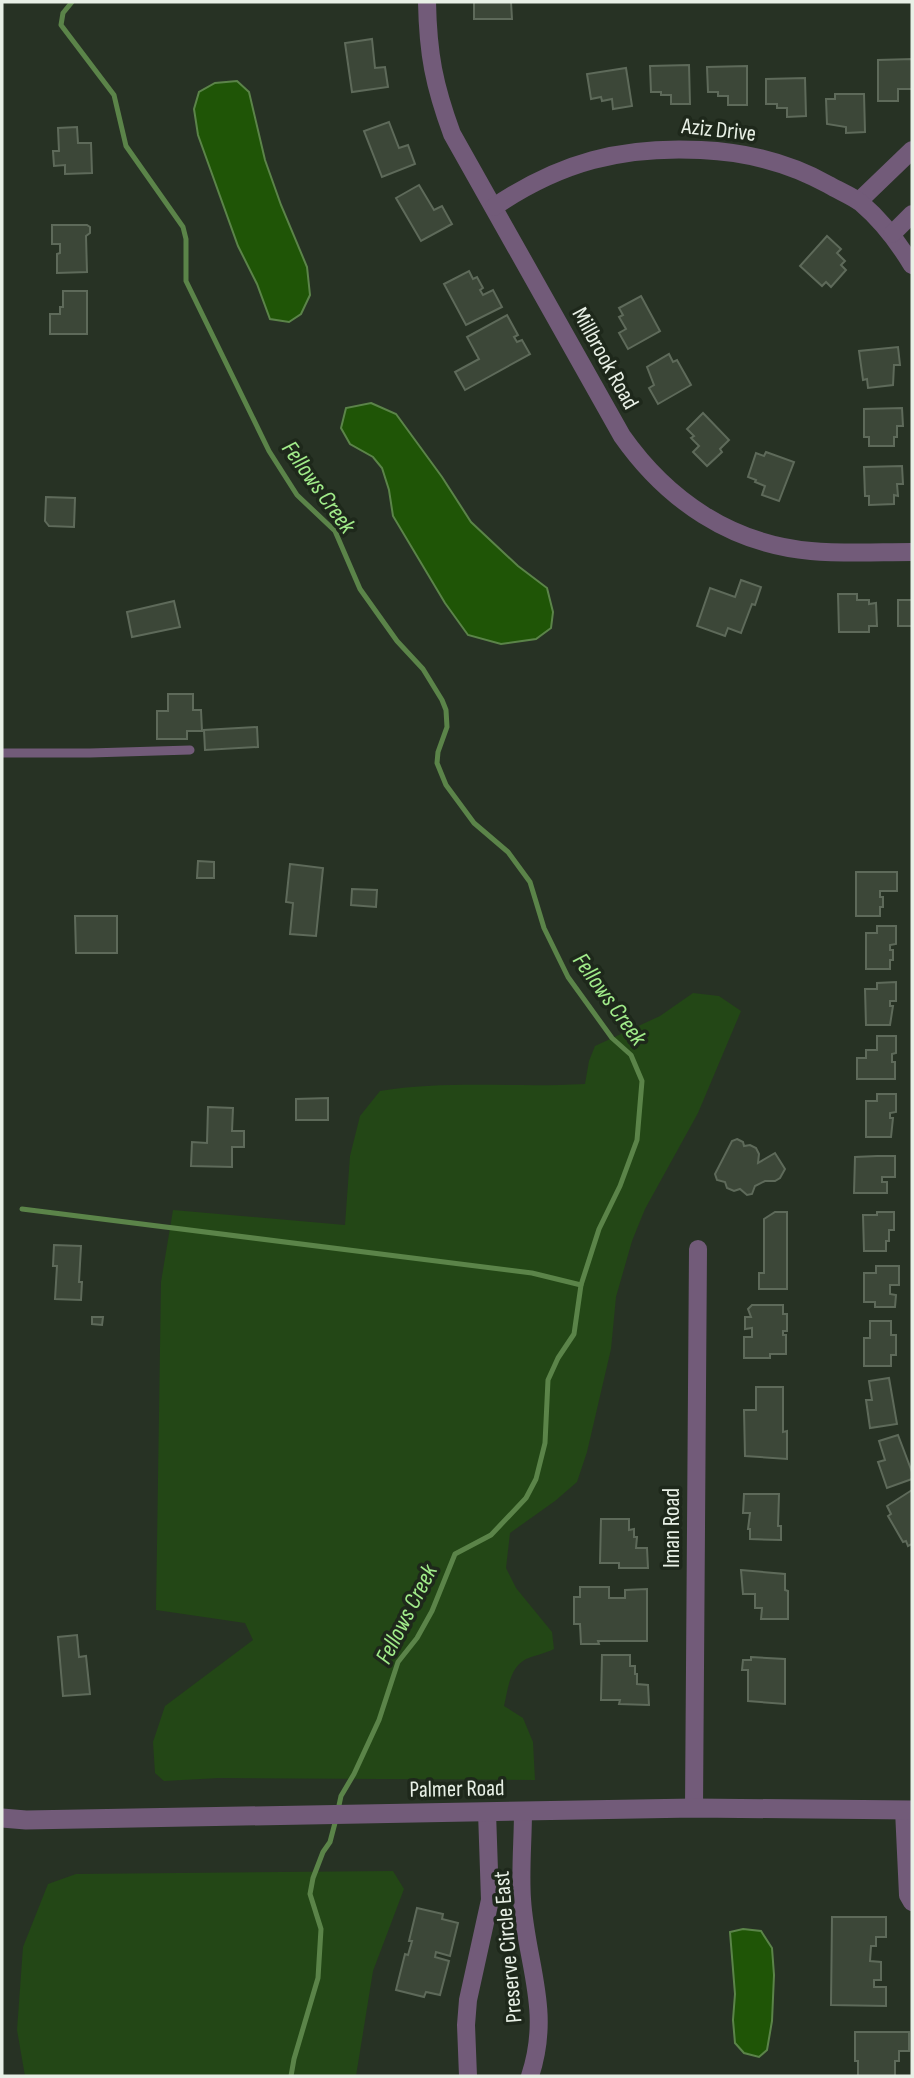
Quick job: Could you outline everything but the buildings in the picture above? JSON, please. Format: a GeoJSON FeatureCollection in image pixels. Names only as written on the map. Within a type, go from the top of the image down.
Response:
{"type":"FeatureCollection","features":[{"type":"Feature","properties":{"kind":"street","name":"Millbrook Road"},"geometry":{"type":"LineString","coordinates":[[428,2],[430,62],[437,94],[452,134],[622,436],[649,471],[682,502],[732,531],[788,548],[832,553],[912,552]]}},
{"type":"Feature","properties":{"kind":"street","name":"Aziz Drive"},"geometry":{"type":"LineString","coordinates":[[494,207],[534,182],[578,163],[624,152],[671,148],[732,151],[774,160],[859,201],[892,234],[912,265]]}},
{"type":"Feature","properties":{"kind":"street"},"geometry":{"type":"LineString","coordinates":[[859,201],[912,150]]}},
{"type":"Feature","properties":{"kind":"street"},"geometry":{"type":"LineString","coordinates":[[892,234],[912,214]]}},
{"type":"Feature","properties":{"kind":"street","name":"Iman Road"},"geometry":{"type":"LineString","coordinates":[[694,1808],[698,1249]]}},
{"type":"Feature","properties":{"kind":"street","name":"Palmer Road"},"geometry":{"type":"LineString","coordinates":[[2,1818],[26,1820],[694,1808],[908,1810]]}},
{"type":"Feature","properties":{"kind":"street"},"geometry":{"type":"LineString","coordinates":[[908,1810],[908,1895],[912,1902]]}},
{"type":"Feature","properties":{"kind":"street","name":"Preserve Circle East"},"geometry":{"type":"LineString","coordinates":[[523,1811],[522,1900],[540,2021],[539,2039],[530,2076]]}},
{"type":"Feature","properties":{"kind":"street"},"geometry":{"type":"LineString","coordinates":[[468,2076],[468,2000],[490,1900],[487,1812]]}},
{"type":"Feature","properties":{"kind":"street"},"geometry":{"type":"LineString","coordinates":[[490,1900],[522,1900]]}},
{"type":"Feature","properties":{"kind":"lane"},"geometry":{"type":"LineString","coordinates":[[2,753],[190,750]]}},
{"type":"Feature","properties":{"kind":"shaded area"},"geometry":{"type":"Polygon","coordinates":[[[237,81],[249,92],[265,160],[307,267],[310,295],[301,314],[289,322],[270,319],[257,284],[238,246],[198,135],[194,109],[199,92],[215,83],[237,81]]]}},
{"type":"Feature","properties":{"kind":"shaded area"},"geometry":{"type":"Polygon","coordinates":[[[371,403],[396,414],[471,522],[518,566],[547,588],[553,612],[551,628],[536,639],[501,644],[468,635],[445,603],[393,516],[382,468],[373,457],[350,444],[341,428],[346,408],[371,403]]]}},
{"type":"Feature","properties":{"kind":"shaded area"},"geometry":{"type":"Polygon","coordinates":[[[693,993],[719,996],[741,1011],[698,1113],[645,1209],[632,1241],[616,1297],[611,1349],[587,1452],[577,1482],[510,1533],[506,1568],[516,1588],[552,1632],[554,1649],[520,1663],[510,1680],[504,1706],[523,1718],[533,1742],[535,1780],[219,1778],[164,1781],[155,1773],[153,1742],[165,1706],[253,1640],[245,1623],[156,1610],[161,1282],[173,1210],[345,1225],[350,1156],[360,1116],[380,1091],[456,1085],[585,1084],[595,1046],[660,1016],[693,993]]]}},
{"type":"Feature","properties":{"kind":"shaded area"},"geometry":{"type":"Polygon","coordinates":[[[393,1871],[404,1889],[373,1971],[356,2076],[25,2076],[17,2030],[23,1947],[48,1884],[76,1874],[393,1871]]]}},
{"type":"Feature","properties":{"kind":"shaded area"},"geometry":{"type":"Polygon","coordinates":[[[743,1929],[761,1931],[772,1948],[772,2021],[767,2050],[759,2057],[744,2053],[735,2043],[735,1994],[730,1932],[743,1929]]]}},
{"type":"Feature","properties":{"kind":"waterway","name":"Fellows Creek"},"geometry":{"type":"LineString","coordinates":[[72,2],[63,13],[61,25],[114,95],[126,146],[183,227],[186,239],[186,281],[269,451],[297,495],[335,531],[360,589],[397,641],[423,669],[442,700],[446,710],[447,727],[437,763],[446,785],[474,823],[508,852],[530,882],[544,928],[568,977],[612,1038],[631,1055],[642,1081],[637,1140],[620,1186],[599,1229],[581,1285],[574,1334],[558,1358],[548,1380],[545,1443],[536,1479],[526,1498],[491,1535],[455,1554],[432,1611],[417,1638],[398,1662],[379,1720],[341,1796],[338,1810]]}},
{"type":"Feature","properties":{"kind":"waterway"},"geometry":{"type":"LineString","coordinates":[[22,1209],[532,1273],[581,1285]]}},
{"type":"Feature","properties":{"kind":"waterway","name":"Fellows Creek"},"geometry":{"type":"LineString","coordinates":[[291,2076],[318,1978],[321,1929],[310,1894],[313,1878],[330,1842],[336,1819]]}}]}
